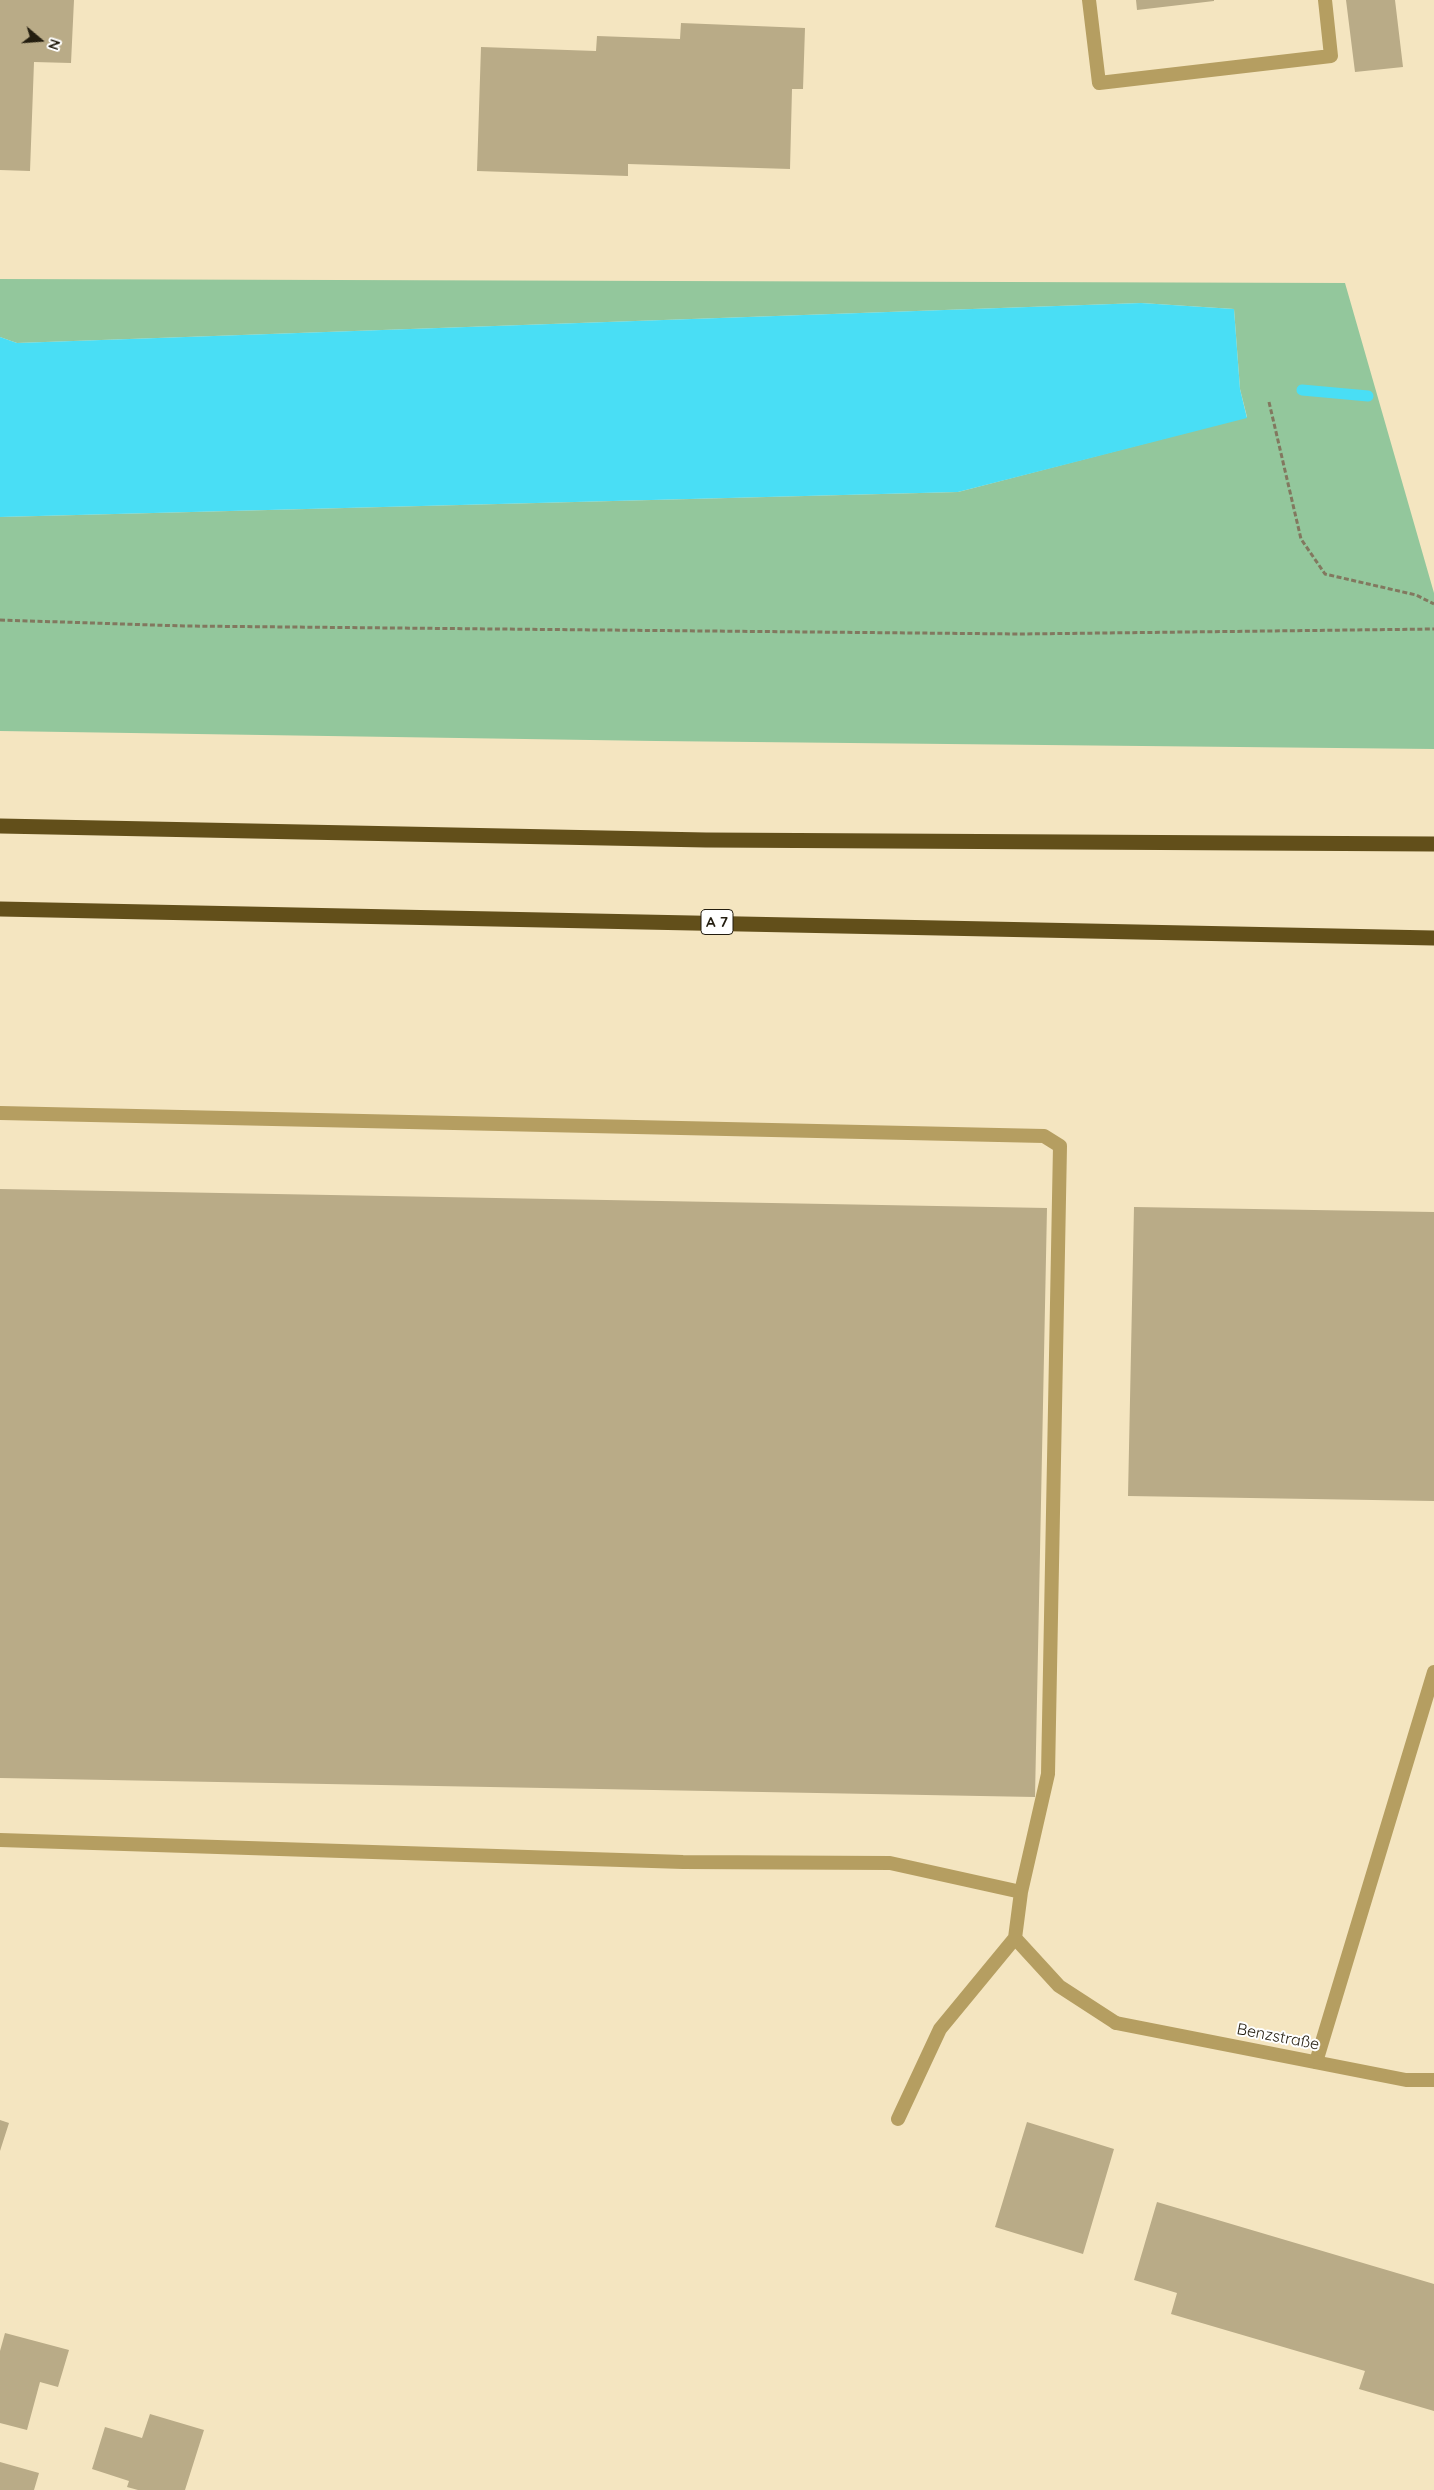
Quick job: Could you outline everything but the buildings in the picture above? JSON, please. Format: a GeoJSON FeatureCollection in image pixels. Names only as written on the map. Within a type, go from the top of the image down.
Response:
{"type":"FeatureCollection","features":[{"type":"Feature","properties":{"kind":"highway"},"geometry":{"type":"LineString","coordinates":[[0,826],[716,840],[1434,844]]}},
{"type":"Feature","properties":{"kind":"highway","name":"A 7"},"geometry":{"type":"LineString","coordinates":[[0,909],[1434,938]]}},
{"type":"Feature","properties":{"kind":"street"},"geometry":{"type":"LineString","coordinates":[[1089,0],[1099,83],[1331,56],[1326,0]]}},
{"type":"Feature","properties":{"kind":"street"},"geometry":{"type":"LineString","coordinates":[[0,1113],[1044,1136],[1060,1146],[1048,1774],[1021,1892],[1015,1938],[940,2029],[898,2119]]}},
{"type":"Feature","properties":{"kind":"street"},"geometry":{"type":"LineString","coordinates":[[1316,2062],[1434,1672]]}},
{"type":"Feature","properties":{"kind":"street"},"geometry":{"type":"LineString","coordinates":[[0,1840],[673,1861],[890,1864],[1021,1892]]}},
{"type":"Feature","properties":{"kind":"street","name":"Benzstraße"},"geometry":{"type":"LineString","coordinates":[[1015,1938],[1059,1986],[1116,2023],[1406,2080],[1434,2080]]}},
{"type":"Feature","properties":{"kind":"path"},"geometry":{"type":"LineString","coordinates":[[1269,402],[1300,539],[1325,574],[1416,594],[1434,604]]}},
{"type":"Feature","properties":{"kind":"path"},"geometry":{"type":"LineString","coordinates":[[0,620],[184,626],[1021,634],[1434,629]]}},
{"type":"Feature","properties":{"kind":"green space"},"geometry":{"type":"Polygon","coordinates":[[[0,279],[1345,283],[1434,593],[1434,749],[656,741],[0,731],[0,517],[958,492],[1247,417],[1240,389],[1234,309],[1141,303],[17,343],[0,337],[0,279]]]}},
{"type":"Feature","properties":{"kind":"water"},"geometry":{"type":"Polygon","coordinates":[[[1141,303],[1234,309],[1240,389],[1247,418],[958,492],[0,517],[0,337],[17,343],[1141,303]]]}},
{"type":"Feature","properties":{"kind":"waterway"},"geometry":{"type":"LineString","coordinates":[[1302,390],[1368,396]]}}]}
